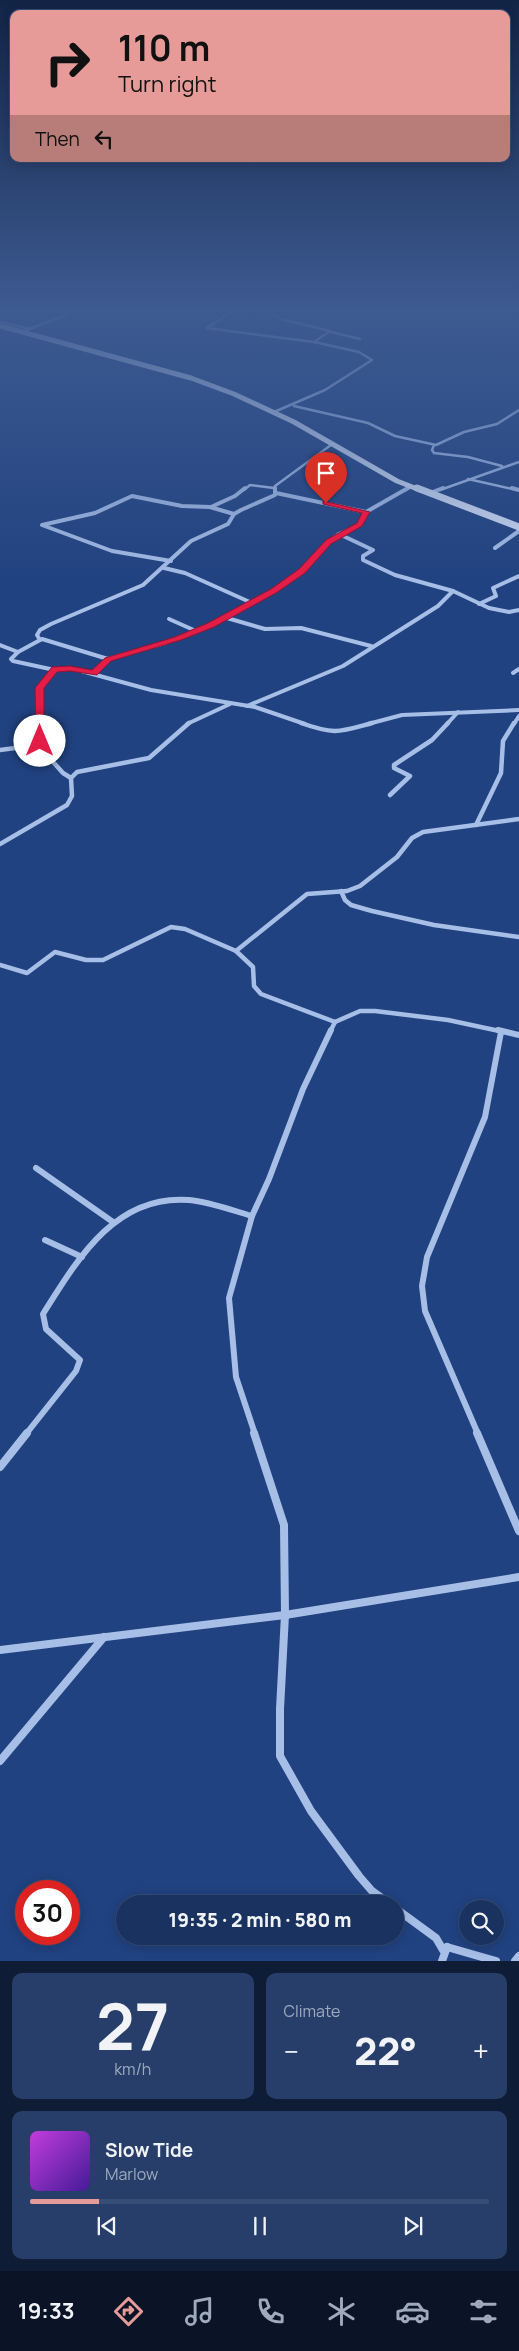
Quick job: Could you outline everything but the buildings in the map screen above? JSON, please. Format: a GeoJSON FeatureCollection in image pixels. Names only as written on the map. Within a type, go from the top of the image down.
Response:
{"type":"FeatureCollection","features":[{"type":"Feature","properties":{"kind":"street"},"geometry":{"type":"LineString","coordinates":[[248,402],[274,412],[375,470],[411,487],[519,529]]}},
{"type":"Feature","properties":{"kind":"street"},"geometry":{"type":"LineString","coordinates":[[274,412],[300,402]]}},
{"type":"Feature","properties":{"kind":"street"},"geometry":{"type":"LineString","coordinates":[[293,405],[368,423],[395,436],[434,445],[440,445],[464,432],[497,424],[519,410]]}},
{"type":"Feature","properties":{"kind":"street"},"geometry":{"type":"LineString","coordinates":[[210,507],[235,496],[250,485],[274,488],[331,445]]}},
{"type":"Feature","properties":{"kind":"street"},"geometry":{"type":"LineString","coordinates":[[434,445],[432,450],[434,453],[472,458],[503,466]]}},
{"type":"Feature","properties":{"kind":"street"},"geometry":{"type":"LineString","coordinates":[[427,494],[519,462]]}},
{"type":"Feature","properties":{"kind":"street"},"geometry":{"type":"LineString","coordinates":[[467,479],[519,490]]}},
{"type":"Feature","properties":{"kind":"street"},"geometry":{"type":"LineString","coordinates":[[94,673],[108,659],[165,643],[227,618],[302,571],[328,542],[339,534],[360,524],[366,512],[411,487]]}},
{"type":"Feature","properties":{"kind":"street"},"geometry":{"type":"LineString","coordinates":[[274,488],[276,492]]}},
{"type":"Feature","properties":{"kind":"street"},"geometry":{"type":"LineString","coordinates":[[40,640],[37,635],[40,630],[143,585],[164,568],[191,541],[228,524],[234,514],[276,492],[366,512]]}},
{"type":"Feature","properties":{"kind":"street"},"geometry":{"type":"LineString","coordinates":[[171,560],[112,551],[58,533],[42,525],[102,510],[132,496],[182,506],[210,507],[234,514]]}},
{"type":"Feature","properties":{"kind":"street"},"geometry":{"type":"LineString","coordinates":[[495,548],[519,529]]}},
{"type":"Feature","properties":{"kind":"street"},"geometry":{"type":"LineString","coordinates":[[339,534],[373,550],[363,556],[363,560],[402,577],[453,591],[480,604],[504,612],[519,610]]}},
{"type":"Feature","properties":{"kind":"street"},"geometry":{"type":"LineString","coordinates":[[164,568],[184,573],[252,603]]}},
{"type":"Feature","properties":{"kind":"street"},"geometry":{"type":"LineString","coordinates":[[480,604],[496,596],[493,588],[519,576]]}},
{"type":"Feature","properties":{"kind":"street"},"geometry":{"type":"LineString","coordinates":[[247,706],[338,668],[438,606],[453,591]]}},
{"type":"Feature","properties":{"kind":"street"},"geometry":{"type":"LineString","coordinates":[[227,618],[265,629],[301,628],[372,646]]}},
{"type":"Feature","properties":{"kind":"street"},"geometry":{"type":"LineString","coordinates":[[169,619],[196,631]]}},
{"type":"Feature","properties":{"kind":"street"},"geometry":{"type":"LineString","coordinates":[[108,659],[40,640],[18,652],[11,660],[55,669],[70,668],[151,690],[262,709],[321,731],[335,732],[402,715],[519,710]]}},
{"type":"Feature","properties":{"kind":"street"},"geometry":{"type":"LineString","coordinates":[[0,645],[18,652]]}},
{"type":"Feature","properties":{"kind":"street"},"geometry":{"type":"LineString","coordinates":[[38,745],[40,741],[40,688],[55,669]]}},
{"type":"Feature","properties":{"kind":"street"},"geometry":{"type":"LineString","coordinates":[[514,673],[519,669]]}},
{"type":"Feature","properties":{"kind":"street"},"geometry":{"type":"LineString","coordinates":[[71,778],[83,769],[149,758],[188,724],[230,704]]}},
{"type":"Feature","properties":{"kind":"street"},"geometry":{"type":"LineString","coordinates":[[390,795],[410,776],[394,768],[394,765],[432,740],[459,712]]}},
{"type":"Feature","properties":{"kind":"street"},"geometry":{"type":"LineString","coordinates":[[476,826],[501,773],[503,742],[519,716]]}},
{"type":"Feature","properties":{"kind":"street"},"geometry":{"type":"LineString","coordinates":[[0,750],[38,745]]}},
{"type":"Feature","properties":{"kind":"street"},"geometry":{"type":"LineString","coordinates":[[38,745],[63,774],[71,778]]}},
{"type":"Feature","properties":{"kind":"street"},"geometry":{"type":"LineString","coordinates":[[0,844],[67,805],[72,796],[71,778]]}},
{"type":"Feature","properties":{"kind":"street"},"geometry":{"type":"LineString","coordinates":[[236,951],[307,894],[354,889],[374,877],[397,857],[412,838],[423,832],[519,819]]}},
{"type":"Feature","properties":{"kind":"street"},"geometry":{"type":"LineString","coordinates":[[341,891],[345,900],[351,905],[397,918],[458,930],[519,937]]}},
{"type":"Feature","properties":{"kind":"street"},"geometry":{"type":"LineString","coordinates":[[0,965],[31,972],[55,952],[86,960],[103,960],[171,927],[185,929],[236,951],[253,967],[254,986],[261,994],[335,1022]]}},
{"type":"Feature","properties":{"kind":"street"},"geometry":{"type":"LineString","coordinates":[[378,1895],[359,1876],[310,1811],[283,1764],[279,1748],[285,1615],[284,1525],[236,1377],[229,1298],[252,1216],[269,1178],[303,1089],[335,1022],[354,1013],[367,1011],[448,1020],[519,1035]]}},
{"type":"Feature","properties":{"kind":"street"},"geometry":{"type":"LineString","coordinates":[[501,1032],[485,1117],[427,1257],[422,1297],[425,1311],[519,1531]]}},
{"type":"Feature","properties":{"kind":"street"},"geometry":{"type":"LineString","coordinates":[[36,1168],[113,1222]]}},
{"type":"Feature","properties":{"kind":"street"},"geometry":{"type":"LineString","coordinates":[[0,1467],[76,1371],[80,1360],[76,1353],[51,1336],[42,1320],[43,1314],[82,1257],[113,1222],[124,1215],[144,1207],[178,1200],[217,1206],[252,1216]]}},
{"type":"Feature","properties":{"kind":"street"},"geometry":{"type":"LineString","coordinates":[[45,1240],[82,1257]]}},
{"type":"Feature","properties":{"kind":"street"},"geometry":{"type":"LineString","coordinates":[[0,1650],[285,1615],[519,1577]]}},
{"type":"Feature","properties":{"kind":"street"},"geometry":{"type":"LineString","coordinates":[[0,1761],[104,1637]]}},
{"type":"Feature","properties":{"kind":"street"},"geometry":{"type":"LineString","coordinates":[[404,1915],[436,1938],[442,1950],[447,1947],[496,1961]]}},
{"type":"Feature","properties":{"kind":"street"},"geometry":{"type":"LineString","coordinates":[[442,1961],[447,1947]]}},
{"type":"Feature","properties":{"kind":"street"},"geometry":{"type":"LineString","coordinates":[[515,1961],[519,1956]]}},
{"type":"Feature","properties":{"kind":"route"},"geometry":{"type":"LineString","coordinates":[[40,741],[41,683],[55,669],[70,668],[94,673],[108,659],[165,643],[211,625],[274,591],[302,571],[328,542],[339,534],[358,526],[366,512],[326,503]]}}]}
